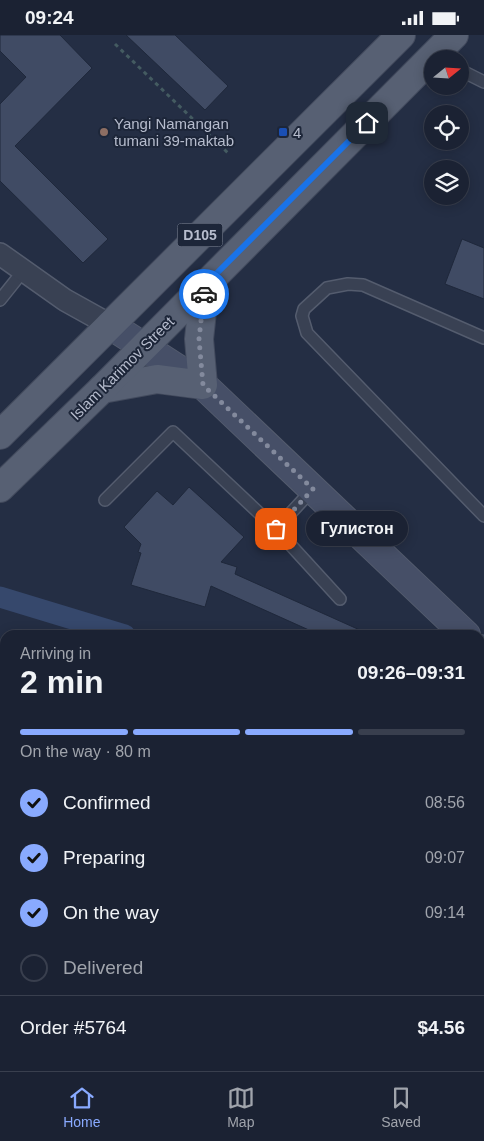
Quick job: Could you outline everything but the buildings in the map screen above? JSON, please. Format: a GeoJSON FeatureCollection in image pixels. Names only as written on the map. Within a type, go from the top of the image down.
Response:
{"type":"FeatureCollection","features":[{"type":"Feature","properties":{"kind":"main road","name":"D105"},"geometry":{"type":"LineString","coordinates":[[0,435],[400,35]]}},
{"type":"Feature","properties":{"kind":"main road","name":"Islam Karimov Street"},"geometry":{"type":"LineString","coordinates":[[442,50],[454,35]]}},
{"type":"Feature","properties":{"kind":"main road","name":"Islam Karimov Street"},"geometry":{"type":"LineString","coordinates":[[0,488],[424,70]]}},
{"type":"Feature","properties":{"kind":"main road"},"geometry":{"type":"LineString","coordinates":[[203,385],[199,339],[205,285]]}},
{"type":"Feature","properties":{"kind":"main road"},"geometry":{"type":"LineString","coordinates":[[110,325],[203,385],[461,630]]}},
{"type":"Feature","properties":{"kind":"main road"},"geometry":{"type":"LineString","coordinates":[[102,389],[156,379],[203,385]]}},
{"type":"Feature","properties":{"kind":"street"},"geometry":{"type":"LineString","coordinates":[[0,253],[65,299],[110,325]]}},
{"type":"Feature","properties":{"kind":"lane"},"geometry":{"type":"LineString","coordinates":[[469,75],[484,81]]}},
{"type":"Feature","properties":{"kind":"lane"},"geometry":{"type":"LineString","coordinates":[[0,300],[24,270]]}},
{"type":"Feature","properties":{"kind":"lane"},"geometry":{"type":"LineString","coordinates":[[484,338],[362,285],[337,284],[327,288],[304,309],[302,316],[307,333],[484,516]]}},
{"type":"Feature","properties":{"kind":"lane"},"geometry":{"type":"LineString","coordinates":[[105,500],[173,433],[276,529],[340,599]]}},
{"type":"Feature","properties":{"kind":"lane"},"geometry":{"type":"LineString","coordinates":[[276,529],[313,489]]}},
{"type":"Feature","properties":{"kind":"path"},"geometry":{"type":"LineString","coordinates":[[115,44],[228,153]]}},
{"type":"Feature","properties":{"kind":"waterway"},"geometry":{"type":"LineString","coordinates":[[0,597],[109,630]]}},
{"type":"Feature","properties":{"kind":"way so far"},"geometry":{"type":"LineString","coordinates":[[204,294],[199,339],[203,385],[313,489],[276,529]]}},
{"type":"Feature","properties":{"kind":"place","name":"Yangi Namangan tumani 39-maktab"},"geometry":{"type":"Point","coordinates":[104,132]}},
{"type":"Feature","properties":{"kind":"place","name":"4"},"geometry":{"type":"Point","coordinates":[283,132]}},
{"type":"Feature","properties":{"kind":"place","name":"Гулистон"},"geometry":{"type":"Point","coordinates":[276,529]}},
{"type":"Feature","properties":{"kind":"route"},"geometry":{"type":"LineString","coordinates":[[204,294],[205,285],[367,123]]}}]}
